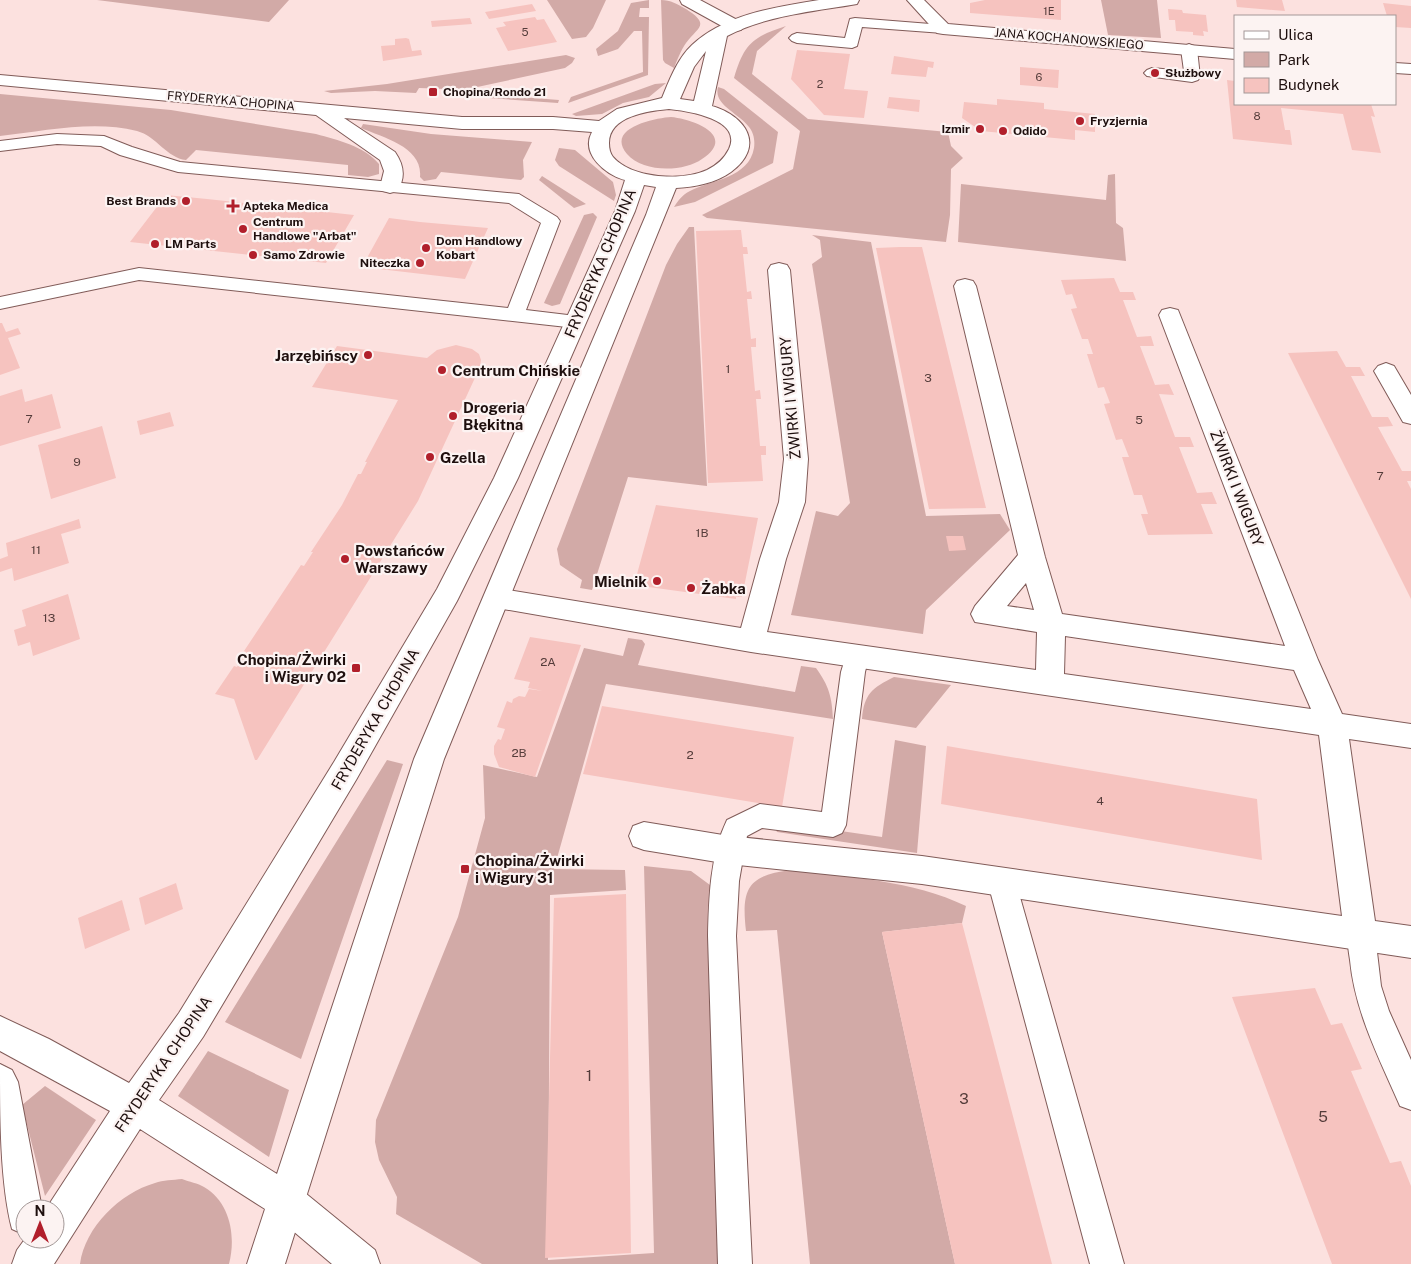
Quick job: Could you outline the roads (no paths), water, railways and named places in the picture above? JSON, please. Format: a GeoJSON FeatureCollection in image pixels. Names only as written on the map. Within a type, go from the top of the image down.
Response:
{"type":"FeatureCollection","features":[{"type":"Feature","properties":{"kind":"street"},"geometry":{"type":"LineString","coordinates":[[688,0],[736,26]]}},
{"type":"Feature","properties":{"kind":"street"},"geometry":{"type":"LineString","coordinates":[[669,103],[679,79],[697,50],[719,35],[736,26],[771,15],[851,0]]}},
{"type":"Feature","properties":{"kind":"street"},"geometry":{"type":"LineString","coordinates":[[915,0],[943,29]]}},
{"type":"Feature","properties":{"kind":"street","name":"JANA KOCHANOWSKIEGO"},"geometry":{"type":"LineString","coordinates":[[943,29],[1234,54]]}},
{"type":"Feature","properties":{"kind":"street"},"geometry":{"type":"LineString","coordinates":[[702,107],[719,35]]}},
{"type":"Feature","properties":{"kind":"street"},"geometry":{"type":"LineString","coordinates":[[1396,68],[1411,69]]}},
{"type":"Feature","properties":{"kind":"street","name":"FRYDERYKA CHOPINA"},"geometry":{"type":"LineString","coordinates":[[0,80],[462,123],[582,144]]}},
{"type":"Feature","properties":{"kind":"street"},"geometry":{"type":"LineString","coordinates":[[669,103],[702,107],[729,120],[737,129],[740,139],[739,149],[733,160],[714,173],[688,181],[668,182],[636,178],[621,172],[609,164],[602,156],[582,144],[600,136],[605,127],[616,118],[631,110],[649,105],[669,103]]}},
{"type":"Feature","properties":{"kind":"street"},"geometry":{"type":"LineString","coordinates":[[320,110],[388,156],[394,166],[394,176],[390,187]]}},
{"type":"Feature","properties":{"kind":"street","name":"FRYDERYKA CHOPINA"},"geometry":{"type":"LineString","coordinates":[[462,123],[553,123],[605,127]]}},
{"type":"Feature","properties":{"kind":"street","name":"FRYDERYKA CHOPINA"},"geometry":{"type":"LineString","coordinates":[[65,1214],[135,1105],[191,1025],[345,771],[448,594],[506,478],[625,211],[636,178]]}},
{"type":"Feature","properties":{"kind":"street"},"geometry":{"type":"LineString","coordinates":[[266,1264],[430,759],[668,182]]}},
{"type":"Feature","properties":{"kind":"street","name":"ŻWIRKI I WIGURY"},"geometry":{"type":"LineString","coordinates":[[751,641],[773,559],[792,502],[796,459],[779,270]]}},
{"type":"Feature","properties":{"kind":"street"},"geometry":{"type":"LineString","coordinates":[[965,286],[1032,557],[1051,623],[1050,684]]}},
{"type":"Feature","properties":{"kind":"street","name":"ŻWIRKI I WIGURY"},"geometry":{"type":"LineString","coordinates":[[1170,315],[1304,660],[1332,725],[1361,935]]}},
{"type":"Feature","properties":{"kind":"street"},"geometry":{"type":"LineString","coordinates":[[1386,371],[1411,416]]}},
{"type":"Feature","properties":{"kind":"street"},"geometry":{"type":"LineString","coordinates":[[1032,557],[985,614],[1304,660]]}},
{"type":"Feature","properties":{"kind":"street"},"geometry":{"type":"LineString","coordinates":[[496,599],[751,641],[1411,736]]}},
{"type":"Feature","properties":{"kind":"street"},"geometry":{"type":"LineString","coordinates":[[644,836],[729,850],[922,870],[1411,942]]}},
{"type":"Feature","properties":{"kind":"street"},"geometry":{"type":"LineString","coordinates":[[0,1033],[54,1058],[135,1105],[286,1201],[361,1264]]}},
{"type":"Feature","properties":{"kind":"street"},"geometry":{"type":"LineString","coordinates":[[0,1082],[22,1199]]}},
{"type":"Feature","properties":{"kind":"lane"},"geometry":{"type":"LineString","coordinates":[[797,38],[852,43],[855,22],[943,29]]}},
{"type":"Feature","properties":{"kind":"lane"},"geometry":{"type":"LineString","coordinates":[[1152,74],[1192,77],[1189,50]]}},
{"type":"Feature","properties":{"kind":"lane"},"geometry":{"type":"LineString","coordinates":[[0,146],[57,139],[83,139],[104,142],[178,167],[512,198],[551,221],[515,315]]}},
{"type":"Feature","properties":{"kind":"lane"},"geometry":{"type":"LineString","coordinates":[[0,304],[139,274],[576,322]]}},
{"type":"Feature","properties":{"kind":"lane"},"geometry":{"type":"LineString","coordinates":[[735,1264],[722,936],[723,898],[729,850],[736,828],[760,816],[833,825],[853,672],[857,656]]}},
{"type":"Feature","properties":{"kind":"lane"},"geometry":{"type":"LineString","coordinates":[[1002,883],[1107,1264]]}},
{"type":"Feature","properties":{"kind":"lane"},"geometry":{"type":"LineString","coordinates":[[1361,935],[1367,986],[1375,1013],[1411,1095]]}},
{"type":"Feature","properties":{"kind":"place","name":"Służbowy"},"geometry":{"type":"Point","coordinates":[1155,73]}},
{"type":"Feature","properties":{"kind":"place","name":"Chopina/Rondo 21"},"geometry":{"type":"Point","coordinates":[433,92]}},
{"type":"Feature","properties":{"kind":"place","name":"Fryzjernia"},"geometry":{"type":"Point","coordinates":[1080,121]}},
{"type":"Feature","properties":{"kind":"place","name":"Izmir"},"geometry":{"type":"Point","coordinates":[980,129]}},
{"type":"Feature","properties":{"kind":"place","name":"Odido"},"geometry":{"type":"Point","coordinates":[1003,131]}},
{"type":"Feature","properties":{"kind":"place","name":"Best Brands"},"geometry":{"type":"Point","coordinates":[186,201]}},
{"type":"Feature","properties":{"kind":"place","name":"Apteka Medica"},"geometry":{"type":"Point","coordinates":[233,206]}},
{"type":"Feature","properties":{"kind":"place","name":"Centrum Handlowe \"Arbat\""},"geometry":{"type":"Point","coordinates":[243,229]}},
{"type":"Feature","properties":{"kind":"place","name":"LM Parts"},"geometry":{"type":"Point","coordinates":[155,244]}},
{"type":"Feature","properties":{"kind":"place","name":"Dom Handlowy Kobart"},"geometry":{"type":"Point","coordinates":[426,248]}},
{"type":"Feature","properties":{"kind":"place","name":"Samo Zdrowie"},"geometry":{"type":"Point","coordinates":[253,255]}},
{"type":"Feature","properties":{"kind":"place","name":"Niteczka"},"geometry":{"type":"Point","coordinates":[420,263]}},
{"type":"Feature","properties":{"kind":"place","name":"Jarzębińscy"},"geometry":{"type":"Point","coordinates":[368,355]}},
{"type":"Feature","properties":{"kind":"place","name":"Centrum Chińskie"},"geometry":{"type":"Point","coordinates":[442,370]}},
{"type":"Feature","properties":{"kind":"place","name":"Drogeria Błękitna"},"geometry":{"type":"Point","coordinates":[453,416]}},
{"type":"Feature","properties":{"kind":"place","name":"Gzella"},"geometry":{"type":"Point","coordinates":[430,457]}},
{"type":"Feature","properties":{"kind":"place","name":"Powstańców Warszawy"},"geometry":{"type":"Point","coordinates":[345,559]}},
{"type":"Feature","properties":{"kind":"place","name":"Mielnik"},"geometry":{"type":"Point","coordinates":[657,581]}},
{"type":"Feature","properties":{"kind":"place","name":"Żabka"},"geometry":{"type":"Point","coordinates":[691,588]}},
{"type":"Feature","properties":{"kind":"place","name":"Chopina/Żwirki i Wigury 02"},"geometry":{"type":"Point","coordinates":[356,668]}},
{"type":"Feature","properties":{"kind":"place","name":"Chopina/Żwirki i Wigury 31"},"geometry":{"type":"Point","coordinates":[465,869]}}]}
